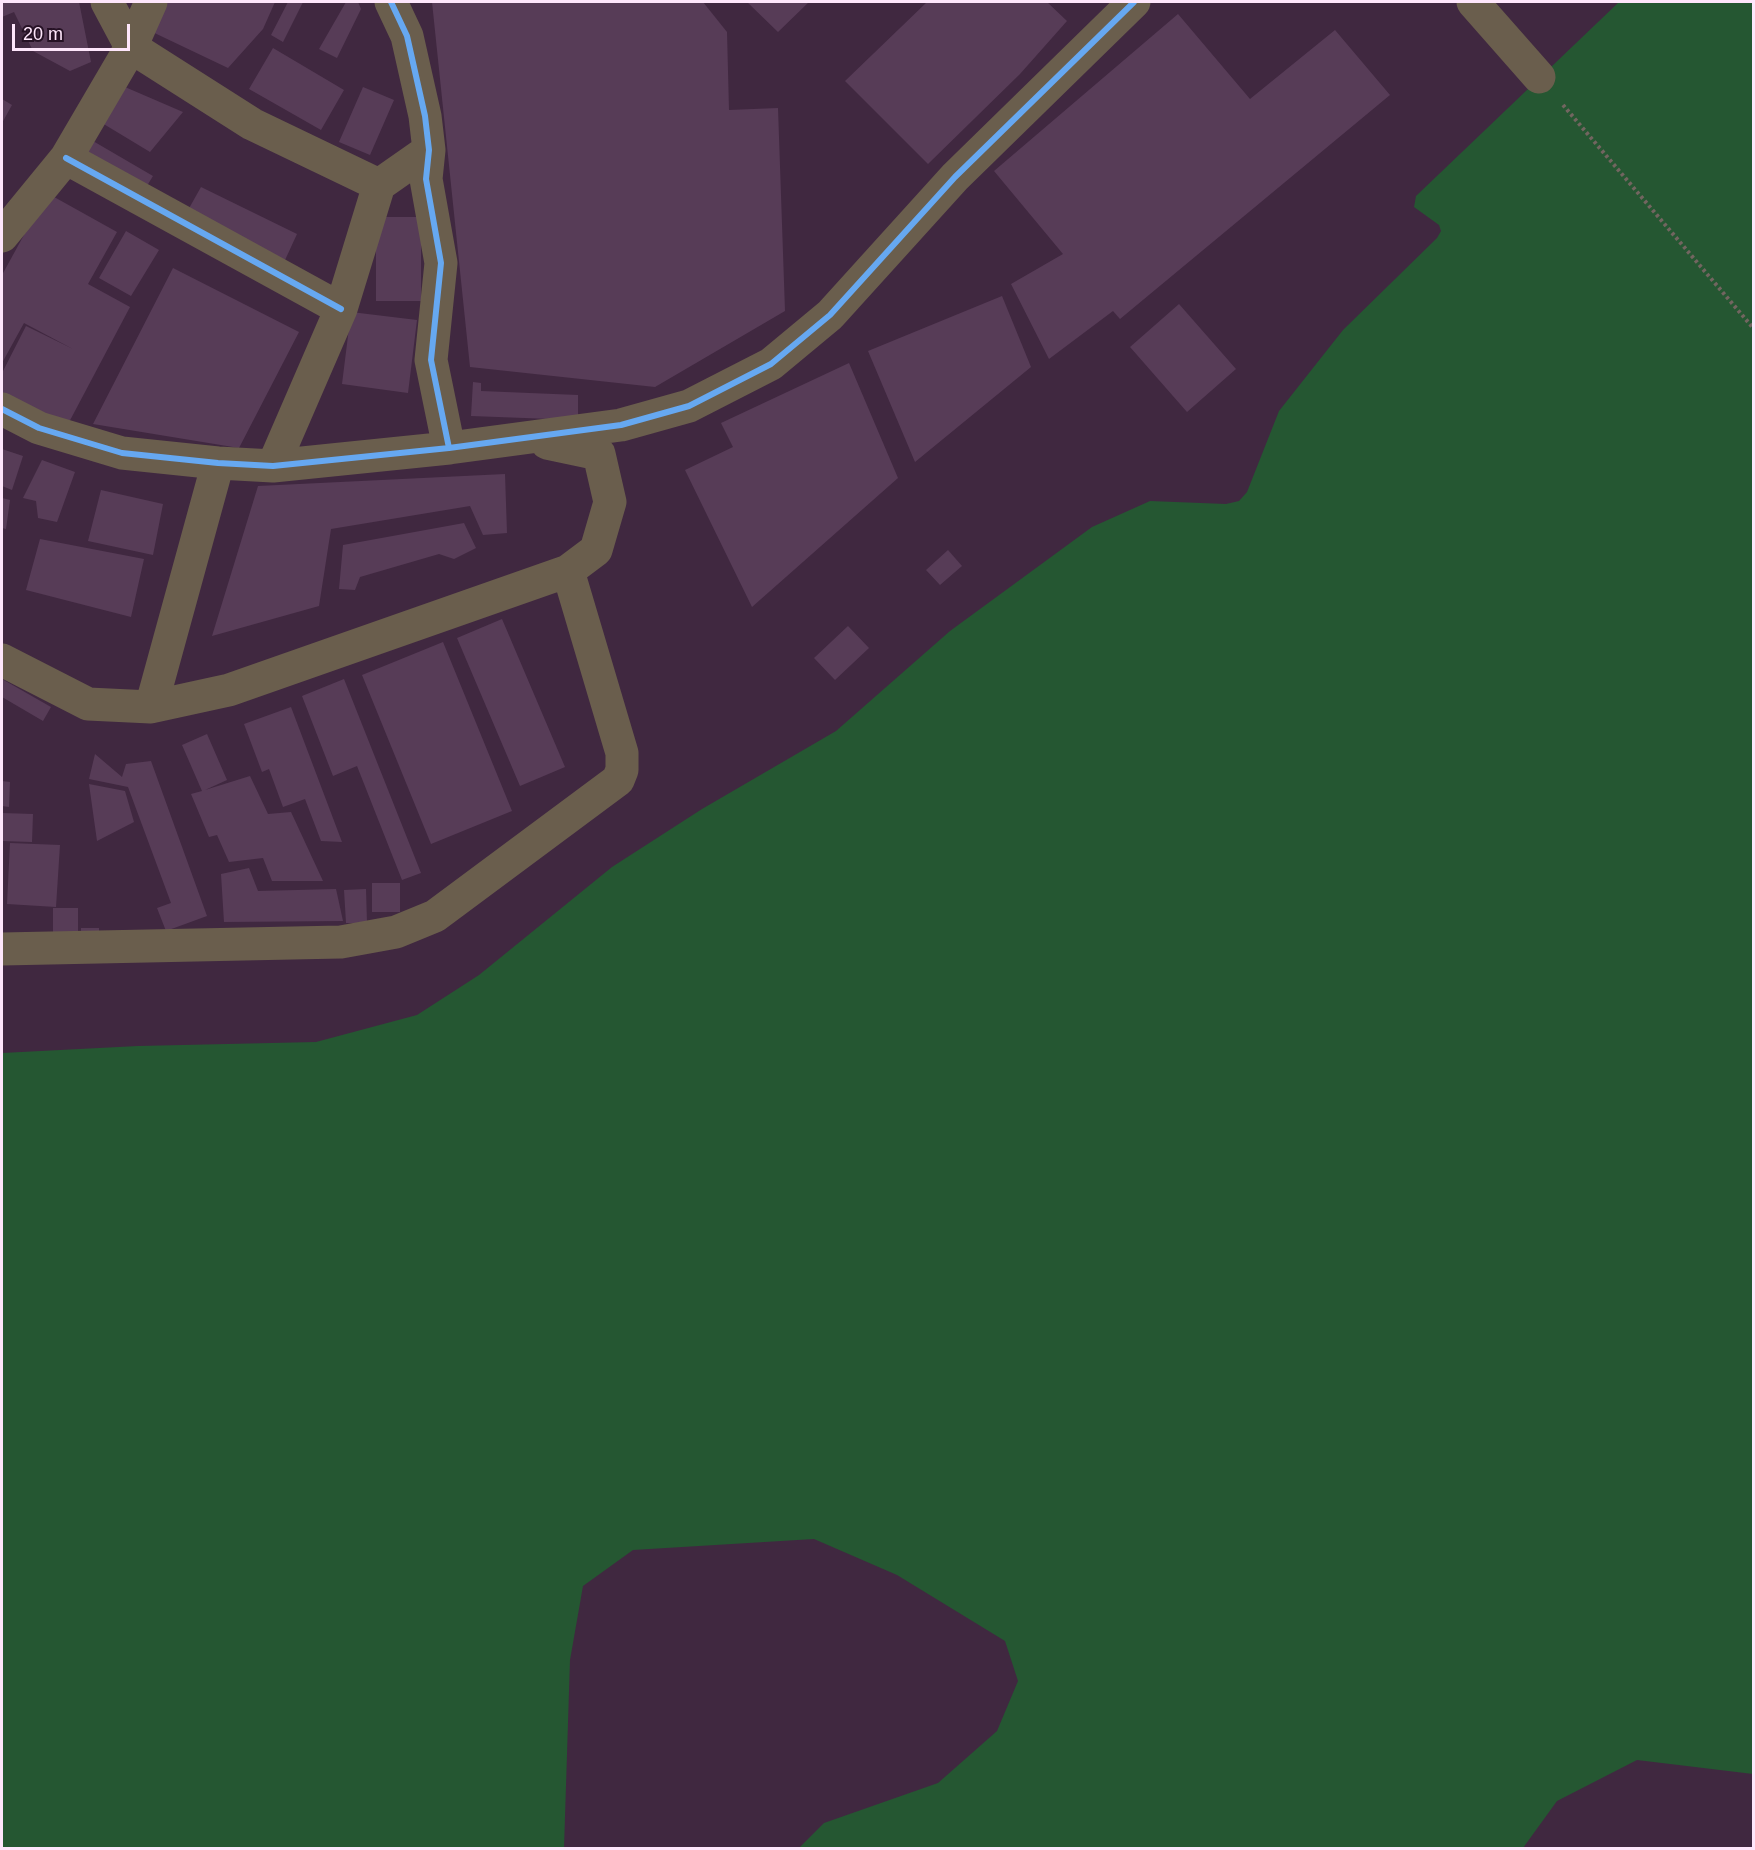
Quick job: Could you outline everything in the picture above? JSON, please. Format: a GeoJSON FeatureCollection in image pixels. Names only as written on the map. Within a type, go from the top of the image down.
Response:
{"type":"FeatureCollection","features":[{"type":"Feature","properties":{"kind":"street"},"geometry":{"type":"LineString","coordinates":[[107,2],[131,47],[252,124],[380,185]]}},
{"type":"Feature","properties":{"kind":"street"},"geometry":{"type":"LineString","coordinates":[[2,234],[66,158],[131,47],[151,2]]}},
{"type":"Feature","properties":{"kind":"street"},"geometry":{"type":"LineString","coordinates":[[391,2],[407,36],[429,150],[426,179],[441,263],[431,360],[449,448]]}},
{"type":"Feature","properties":{"kind":"street"},"geometry":{"type":"LineString","coordinates":[[2,409],[39,428],[122,453],[273,466],[449,448],[621,425],[689,406],[771,364],[830,315],[955,177],[1134,2]]}},
{"type":"Feature","properties":{"kind":"street"},"geometry":{"type":"LineString","coordinates":[[1473,2],[1539,77]]}},
{"type":"Feature","properties":{"kind":"street"},"geometry":{"type":"LineString","coordinates":[[273,466],[341,309],[380,185],[429,150]]}},
{"type":"Feature","properties":{"kind":"street"},"geometry":{"type":"LineString","coordinates":[[66,158],[341,309]]}},
{"type":"Feature","properties":{"kind":"street"},"geometry":{"type":"LineString","coordinates":[[2,660],[88,704],[151,707],[229,690],[568,571],[596,550],[610,502],[598,454],[522,438]]}},
{"type":"Feature","properties":{"kind":"street"},"geometry":{"type":"LineString","coordinates":[[151,707],[218,463]]}},
{"type":"Feature","properties":{"kind":"street"},"geometry":{"type":"LineString","coordinates":[[2,949],[341,942],[396,932],[435,916],[618,780],[622,770],[622,753],[568,571]]}},
{"type":"Feature","properties":{"kind":"path"},"geometry":{"type":"LineString","coordinates":[[1539,77],[1754,329]]}},
{"type":"Feature","properties":{"kind":"shaded area"},"geometry":{"type":"Polygon","coordinates":[[[1619,2],[1753,2],[1753,1774],[1637,1760],[1557,1801],[1523,1848],[799,1848],[824,1823],[938,1783],[997,1731],[1018,1681],[1005,1641],[897,1575],[814,1539],[633,1550],[583,1586],[570,1660],[564,1848],[2,1848],[2,1053],[138,1046],[316,1042],[417,1015],[479,975],[612,867],[702,809],[836,731],[950,631],[1092,527],[1150,501],[1226,504],[1239,501],[1247,492],[1279,411],[1343,330],[1437,238],[1441,231],[1439,225],[1414,207],[1416,196],[1619,2]]]}},
{"type":"Feature","properties":{"kind":"building"},"geometry":{"type":"Polygon","coordinates":[[[2,2],[79,2],[91,62],[70,71],[33,51],[14,12],[2,17],[2,2]]]}},
{"type":"Feature","properties":{"kind":"building"},"geometry":{"type":"Polygon","coordinates":[[[157,2],[275,2],[263,29],[228,68],[144,28],[157,2]]]}},
{"type":"Feature","properties":{"kind":"building"},"geometry":{"type":"Polygon","coordinates":[[[288,2],[303,2],[283,42],[271,35],[288,2]]]}},
{"type":"Feature","properties":{"kind":"building"},"geometry":{"type":"Polygon","coordinates":[[[346,2],[358,2],[361,9],[337,58],[319,49],[346,2]]]}},
{"type":"Feature","properties":{"kind":"building"},"geometry":{"type":"Polygon","coordinates":[[[432,2],[703,2],[727,32],[729,110],[778,108],[785,311],[655,387],[470,367],[432,2]]]}},
{"type":"Feature","properties":{"kind":"building"},"geometry":{"type":"Polygon","coordinates":[[[747,2],[809,2],[778,32],[747,2]]]}},
{"type":"Feature","properties":{"kind":"building"},"geometry":{"type":"Polygon","coordinates":[[[927,2],[1047,2],[1067,21],[1020,74],[928,164],[845,81],[927,2]]]}},
{"type":"Feature","properties":{"kind":"building"},"geometry":{"type":"Polygon","coordinates":[[[1178,14],[1250,99],[1335,30],[1390,95],[1120,319],[1113,311],[1049,359],[1011,284],[1063,254],[994,171],[1178,14]]]}},
{"type":"Feature","properties":{"kind":"building"},"geometry":{"type":"Polygon","coordinates":[[[273,48],[344,90],[321,130],[249,89],[273,48]]]}},
{"type":"Feature","properties":{"kind":"building"},"geometry":{"type":"Polygon","coordinates":[[[125,87],[183,112],[150,152],[102,123],[125,87]]]}},
{"type":"Feature","properties":{"kind":"building"},"geometry":{"type":"Polygon","coordinates":[[[363,87],[394,100],[370,155],[339,142],[363,87]]]}},
{"type":"Feature","properties":{"kind":"building"},"geometry":{"type":"Polygon","coordinates":[[[2,99],[12,105],[2,123],[2,99]]]}},
{"type":"Feature","properties":{"kind":"building"},"geometry":{"type":"Polygon","coordinates":[[[93,141],[153,176],[142,194],[81,159],[93,141]]]}},
{"type":"Feature","properties":{"kind":"building"},"geometry":{"type":"Polygon","coordinates":[[[201,187],[297,234],[280,271],[183,219],[201,187]]]}},
{"type":"Feature","properties":{"kind":"building"},"geometry":{"type":"Polygon","coordinates":[[[47,193],[117,232],[88,284],[130,307],[67,426],[2,393],[2,373],[26,326],[73,349],[24,323],[2,363],[2,275],[47,193]]]}},
{"type":"Feature","properties":{"kind":"building"},"geometry":{"type":"Polygon","coordinates":[[[376,217],[421,217],[421,301],[376,301],[376,217]]]}},
{"type":"Feature","properties":{"kind":"building"},"geometry":{"type":"Polygon","coordinates":[[[126,231],[159,250],[131,296],[99,278],[126,231]]]}},
{"type":"Feature","properties":{"kind":"building"},"geometry":{"type":"Polygon","coordinates":[[[173,268],[299,332],[239,448],[93,424],[173,268]]]}},
{"type":"Feature","properties":{"kind":"building"},"geometry":{"type":"Polygon","coordinates":[[[1002,296],[1031,367],[915,462],[868,351],[1002,296]]]}},
{"type":"Feature","properties":{"kind":"building"},"geometry":{"type":"Polygon","coordinates":[[[1179,304],[1236,369],[1187,412],[1130,347],[1179,304]]]}},
{"type":"Feature","properties":{"kind":"building"},"geometry":{"type":"Polygon","coordinates":[[[351,312],[417,320],[408,393],[342,384],[351,312]]]}},
{"type":"Feature","properties":{"kind":"building"},"geometry":{"type":"Polygon","coordinates":[[[849,363],[898,478],[752,607],[685,470],[733,447],[721,423],[849,363]]]}},
{"type":"Feature","properties":{"kind":"building"},"geometry":{"type":"Polygon","coordinates":[[[473,382],[481,383],[481,391],[578,395],[578,420],[471,416],[473,382]]]}},
{"type":"Feature","properties":{"kind":"building"},"geometry":{"type":"Polygon","coordinates":[[[2,449],[23,456],[12,490],[2,486],[2,449]]]}},
{"type":"Feature","properties":{"kind":"building"},"geometry":{"type":"Polygon","coordinates":[[[42,460],[75,472],[57,522],[38,518],[36,501],[23,498],[42,460]]]}},
{"type":"Feature","properties":{"kind":"building"},"geometry":{"type":"Polygon","coordinates":[[[505,474],[507,533],[483,535],[470,506],[331,529],[319,606],[212,636],[258,486],[505,474]]]}},
{"type":"Feature","properties":{"kind":"building"},"geometry":{"type":"Polygon","coordinates":[[[101,490],[163,504],[153,555],[88,541],[101,490]]]}},
{"type":"Feature","properties":{"kind":"building"},"geometry":{"type":"Polygon","coordinates":[[[2,498],[10,500],[6,529],[2,528],[2,498]]]}},
{"type":"Feature","properties":{"kind":"building"},"geometry":{"type":"Polygon","coordinates":[[[464,523],[476,548],[454,559],[439,554],[360,577],[355,590],[339,589],[343,545],[464,523]]]}},
{"type":"Feature","properties":{"kind":"building"},"geometry":{"type":"Polygon","coordinates":[[[40,539],[144,559],[131,617],[26,590],[40,539]]]}},
{"type":"Feature","properties":{"kind":"building"},"geometry":{"type":"Polygon","coordinates":[[[948,550],[962,566],[940,585],[926,570],[948,550]]]}},
{"type":"Feature","properties":{"kind":"building"},"geometry":{"type":"Polygon","coordinates":[[[502,619],[565,767],[520,786],[457,638],[502,619]]]}},
{"type":"Feature","properties":{"kind":"building"},"geometry":{"type":"Polygon","coordinates":[[[848,626],[869,648],[835,680],[814,658],[848,626]]]}},
{"type":"Feature","properties":{"kind":"building"},"geometry":{"type":"Polygon","coordinates":[[[443,642],[512,811],[431,844],[362,675],[443,642]]]}},
{"type":"Feature","properties":{"kind":"building"},"geometry":{"type":"Polygon","coordinates":[[[2,679],[51,707],[43,721],[2,697],[2,679]]]}},
{"type":"Feature","properties":{"kind":"building"},"geometry":{"type":"Polygon","coordinates":[[[344,679],[421,873],[402,880],[357,766],[333,776],[302,696],[344,679]]]}},
{"type":"Feature","properties":{"kind":"building"},"geometry":{"type":"Polygon","coordinates":[[[291,707],[342,842],[321,841],[305,799],[283,807],[269,769],[262,772],[244,724],[291,707]]]}},
{"type":"Feature","properties":{"kind":"building"},"geometry":{"type":"Polygon","coordinates":[[[207,734],[227,780],[205,790],[250,776],[268,814],[291,812],[323,881],[272,881],[263,858],[229,862],[217,835],[209,837],[191,794],[202,791],[182,745],[207,734]]]}},
{"type":"Feature","properties":{"kind":"building"},"geometry":{"type":"Polygon","coordinates":[[[95,754],[122,777],[126,764],[151,761],[207,916],[166,931],[157,908],[171,903],[128,787],[89,779],[95,754]]]}},
{"type":"Feature","properties":{"kind":"building"},"geometry":{"type":"Polygon","coordinates":[[[2,781],[10,782],[9,807],[2,806],[2,781]]]}},
{"type":"Feature","properties":{"kind":"building"},"geometry":{"type":"Polygon","coordinates":[[[89,784],[125,791],[134,822],[97,841],[89,784]]]}},
{"type":"Feature","properties":{"kind":"building"},"geometry":{"type":"Polygon","coordinates":[[[2,813],[33,814],[32,842],[2,841],[2,813]]]}},
{"type":"Feature","properties":{"kind":"building"},"geometry":{"type":"Polygon","coordinates":[[[10,843],[60,845],[56,907],[7,904],[10,843]]]}},
{"type":"Feature","properties":{"kind":"building"},"geometry":{"type":"Polygon","coordinates":[[[249,868],[258,891],[336,889],[343,921],[224,922],[221,874],[249,868]]]}},
{"type":"Feature","properties":{"kind":"building"},"geometry":{"type":"Polygon","coordinates":[[[372,883],[400,883],[400,912],[372,912],[372,883]]]}},
{"type":"Feature","properties":{"kind":"building"},"geometry":{"type":"Polygon","coordinates":[[[366,889],[367,923],[346,923],[344,890],[366,889]]]}},
{"type":"Feature","properties":{"kind":"building"},"geometry":{"type":"Polygon","coordinates":[[[53,908],[78,908],[78,943],[53,943],[53,908]]]}},
{"type":"Feature","properties":{"kind":"building"},"geometry":{"type":"Polygon","coordinates":[[[81,928],[99,928],[99,943],[81,944],[81,928]]]}},
{"type":"Feature","properties":{"kind":"cycle path"},"geometry":{"type":"LineString","coordinates":[[391,2],[407,36],[425,116],[429,150],[426,179],[441,263],[431,360],[449,448]]}},
{"type":"Feature","properties":{"kind":"cycle path"},"geometry":{"type":"LineString","coordinates":[[2,409],[39,428],[122,453],[273,466],[449,448],[621,425],[689,406],[771,364],[830,315],[955,177],[1134,2]]}},
{"type":"Feature","properties":{"kind":"cycle path"},"geometry":{"type":"LineString","coordinates":[[66,158],[341,309]]}}]}
